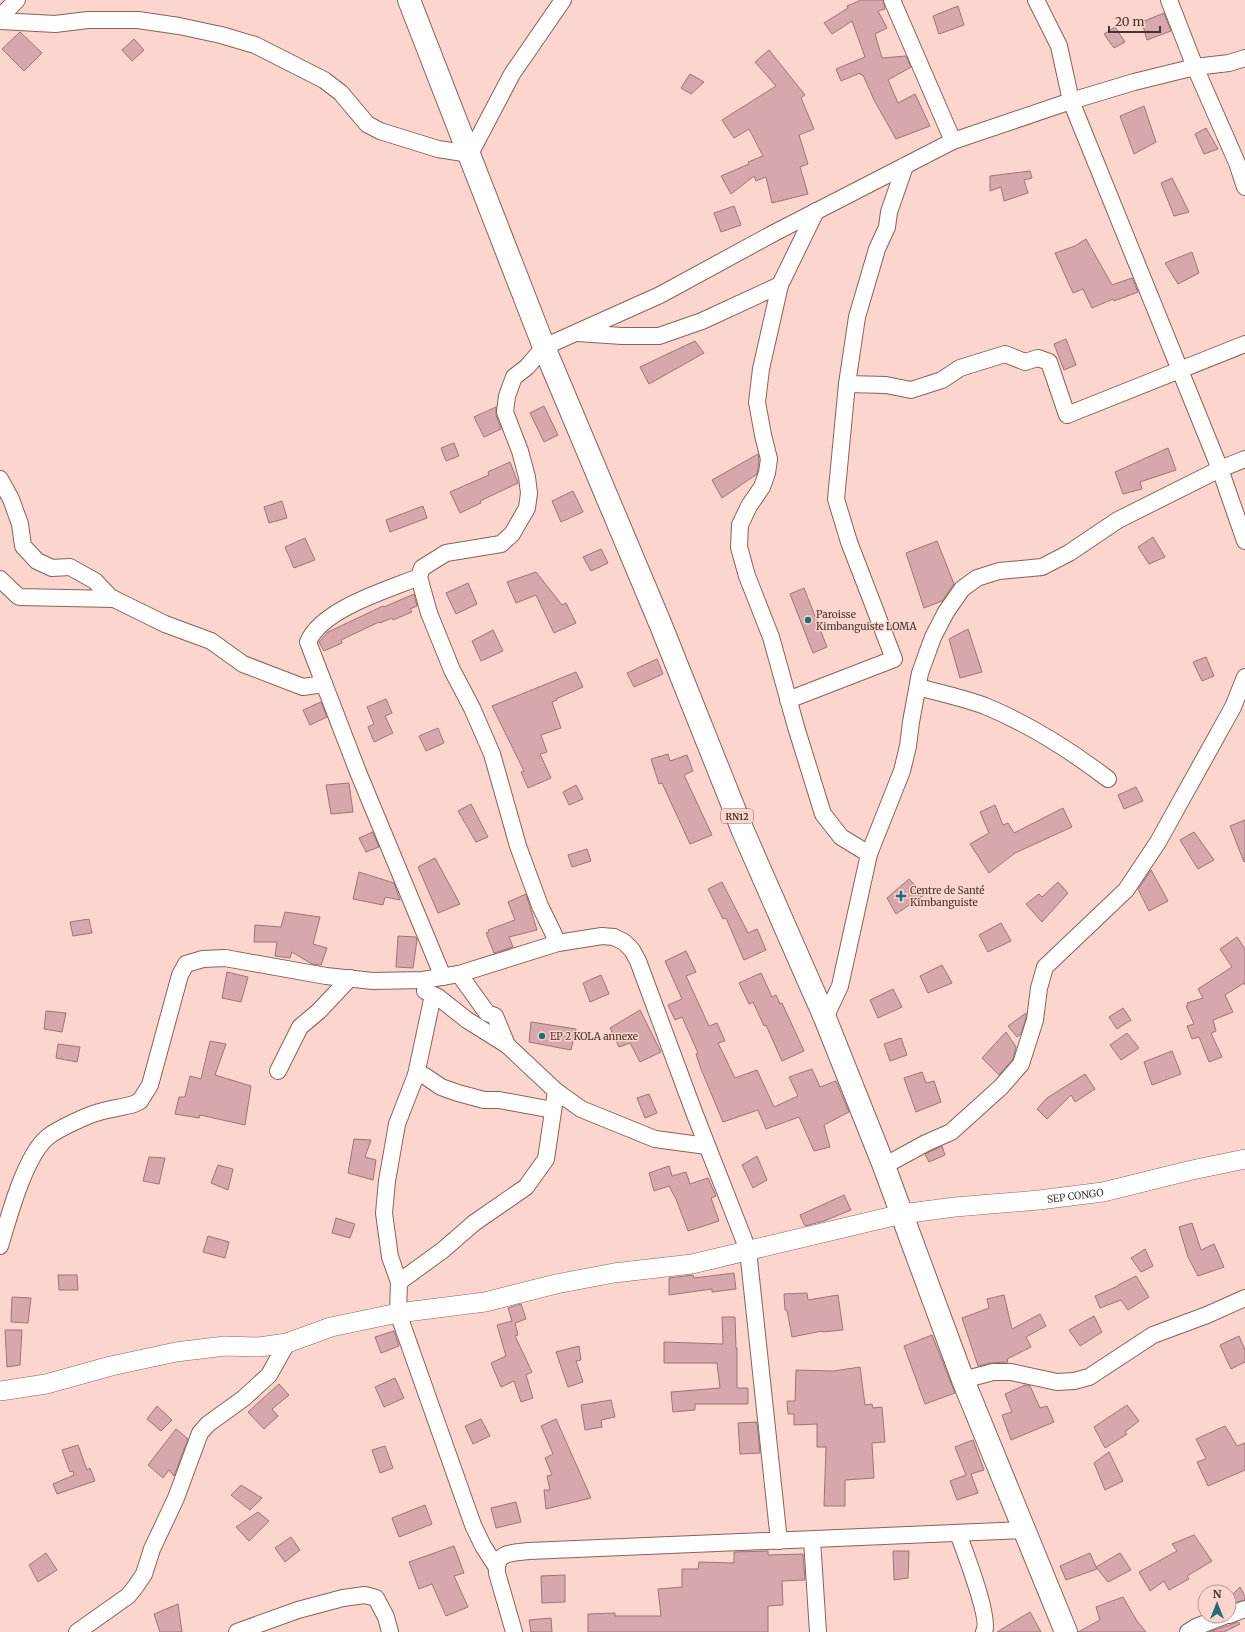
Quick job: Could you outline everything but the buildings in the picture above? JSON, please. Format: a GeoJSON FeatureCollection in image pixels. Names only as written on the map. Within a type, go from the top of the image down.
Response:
{"type":"FeatureCollection","features":[{"type":"Feature","properties":{"kind":"main road","name":"RN12"},"geometry":{"type":"LineString","coordinates":[[409,0],[544,348],[660,623],[742,831],[825,1018],[884,1166],[963,1380],[1066,1632]]}},
{"type":"Feature","properties":{"kind":"street"},"geometry":{"type":"LineString","coordinates":[[0,17],[17,0]]}},
{"type":"Feature","properties":{"kind":"street"},"geometry":{"type":"LineString","coordinates":[[0,21],[55,24],[88,20],[138,20],[160,22],[221,35],[255,45],[324,80],[341,93],[367,124],[380,131],[438,149],[470,154],[512,74],[563,0]]}},
{"type":"Feature","properties":{"kind":"street"},"geometry":{"type":"LineString","coordinates":[[892,0],[953,141]]}},
{"type":"Feature","properties":{"kind":"street"},"geometry":{"type":"LineString","coordinates":[[1036,0],[1059,46],[1071,100],[1220,469],[1245,541]]}},
{"type":"Feature","properties":{"kind":"street"},"geometry":{"type":"LineString","coordinates":[[1169,0],[1195,67],[1237,163],[1245,187]]}},
{"type":"Feature","properties":{"kind":"street"},"geometry":{"type":"LineString","coordinates":[[558,943],[540,906],[518,846],[492,754],[472,708],[452,670],[432,620],[419,577],[422,568],[446,553],[501,544],[512,534],[527,508],[529,493],[520,451],[513,430],[504,412],[506,396],[514,377],[544,348],[660,295],[774,233],[953,141],[1071,100],[1134,82],[1195,67],[1229,63],[1245,58]]}},
{"type":"Feature","properties":{"kind":"street"},"geometry":{"type":"LineString","coordinates":[[788,700],[894,659],[849,542],[836,499],[847,384],[857,317],[877,249],[887,226],[889,212],[905,166]]}},
{"type":"Feature","properties":{"kind":"street"},"geometry":{"type":"LineString","coordinates":[[816,211],[780,285],[761,368],[758,402],[763,436],[769,459],[767,474],[762,487],[749,506],[740,525],[739,547],[747,576],[771,637],[788,700],[823,814],[841,837],[869,854]]}},
{"type":"Feature","properties":{"kind":"street"},"geometry":{"type":"LineString","coordinates":[[576,333],[622,336],[659,336],[702,321],[780,285]]}},
{"type":"Feature","properties":{"kind":"street"},"geometry":{"type":"LineString","coordinates":[[847,384],[886,385],[911,390],[942,380],[960,368],[1005,354],[1025,362],[1038,358],[1049,362],[1067,415],[1245,344]]}},
{"type":"Feature","properties":{"kind":"street"},"geometry":{"type":"LineString","coordinates":[[825,1018],[840,986],[869,854],[902,771],[908,746],[920,673],[933,637],[946,612],[962,589],[977,578],[999,571],[1042,567],[1069,553],[1118,520],[1220,469],[1245,459]]}},
{"type":"Feature","properties":{"kind":"street"},"geometry":{"type":"LineString","coordinates":[[0,479],[11,499],[20,524],[23,546],[37,561],[52,568],[70,567],[95,582],[110,597],[164,624],[211,641],[243,664],[303,687],[324,684]]}},
{"type":"Feature","properties":{"kind":"street"},"geometry":{"type":"LineString","coordinates":[[419,577],[357,601],[312,632],[308,642],[358,772],[443,977]]}},
{"type":"Feature","properties":{"kind":"street"},"geometry":{"type":"LineString","coordinates":[[0,579],[19,597],[114,599]]}},
{"type":"Feature","properties":{"kind":"street"},"geometry":{"type":"LineString","coordinates":[[884,1166],[926,1143],[951,1132],[1001,1087],[1021,1064],[1036,1020],[1039,988],[1045,967],[1126,890],[1158,842],[1232,707],[1245,677]]}},
{"type":"Feature","properties":{"kind":"street"},"geometry":{"type":"LineString","coordinates":[[918,687],[984,706],[1030,727],[1078,756],[1108,779]]}},
{"type":"Feature","properties":{"kind":"street"},"geometry":{"type":"LineString","coordinates":[[0,1246],[18,1188],[37,1148],[49,1136],[70,1124],[93,1114],[134,1104],[140,1101],[145,1094],[150,1085],[158,1062],[180,975],[186,964],[203,959],[225,958],[326,976],[373,980],[423,980],[459,974],[558,943],[602,936],[614,937],[624,942],[632,950],[638,961],[707,1146],[748,1250],[779,1541]]}},
{"type":"Feature","properties":{"kind":"street"},"geometry":{"type":"LineString","coordinates":[[459,974],[486,1013],[495,1016],[507,1045]]}},
{"type":"Feature","properties":{"kind":"street"},"geometry":{"type":"LineString","coordinates":[[278,1070],[300,1027],[319,1011],[350,978]]}},
{"type":"Feature","properties":{"kind":"street"},"geometry":{"type":"LineString","coordinates":[[399,980],[438,997],[467,1020],[507,1045],[556,1090],[581,1109],[655,1139],[707,1146]]}},
{"type":"Feature","properties":{"kind":"street"},"geometry":{"type":"LineString","coordinates":[[433,995],[416,1075],[397,1124],[387,1181],[384,1213],[390,1257],[399,1282],[398,1313],[473,1525],[483,1546],[496,1566],[514,1632]]}},
{"type":"Feature","properties":{"kind":"street"},"geometry":{"type":"LineString","coordinates":[[416,1075],[425,1076],[441,1087],[464,1095],[484,1100],[499,1100],[553,1110]]}},
{"type":"Feature","properties":{"kind":"street"},"geometry":{"type":"LineString","coordinates":[[399,1282],[443,1250],[474,1223],[526,1187],[546,1159],[556,1090]]}},
{"type":"Feature","properties":{"kind":"street","name":"SEP CONGO"},"geometry":{"type":"LineString","coordinates":[[0,1391],[46,1384],[111,1366],[176,1352],[225,1346],[259,1347],[288,1343],[331,1327],[398,1313],[485,1302],[556,1284],[614,1273],[692,1264],[902,1214],[1103,1192],[1192,1170],[1245,1159]]}},
{"type":"Feature","properties":{"kind":"street"},"geometry":{"type":"LineString","coordinates":[[963,1380],[993,1372],[1011,1372],[1057,1382],[1074,1381],[1089,1377],[1153,1336],[1207,1315],[1245,1298]]}},
{"type":"Feature","properties":{"kind":"street"},"geometry":{"type":"LineString","coordinates":[[77,1632],[128,1596],[136,1586],[144,1574],[152,1549],[176,1498],[200,1433],[208,1424],[244,1398],[269,1375],[288,1343]]}},
{"type":"Feature","properties":{"kind":"street"},"geometry":{"type":"LineString","coordinates":[[496,1566],[499,1560],[506,1554],[528,1551],[1025,1530]]}},
{"type":"Feature","properties":{"kind":"street"},"geometry":{"type":"LineString","coordinates":[[958,1533],[983,1611],[986,1628],[984,1632]]}},
{"type":"Feature","properties":{"kind":"street"},"geometry":{"type":"LineString","coordinates":[[812,1540],[818,1632]]}},
{"type":"Feature","properties":{"kind":"street"},"geometry":{"type":"LineString","coordinates":[[237,1632],[298,1610],[343,1598],[365,1595],[376,1598],[386,1617],[390,1632]]}},
{"type":"Feature","properties":{"kind":"street"},"geometry":{"type":"LineString","coordinates":[[1188,1632],[1204,1624]]}},
{"type":"Feature","properties":{"kind":"place","name":"Paroisse Kimbanguiste LOMA"},"geometry":{"type":"Point","coordinates":[808,620]}},
{"type":"Feature","properties":{"kind":"place","name":"Centre de Santé Kimbanguiste"},"geometry":{"type":"Point","coordinates":[901,896]}},
{"type":"Feature","properties":{"kind":"place","name":"EP 2 KOLA annexe"},"geometry":{"type":"Point","coordinates":[542,1036]}}]}
